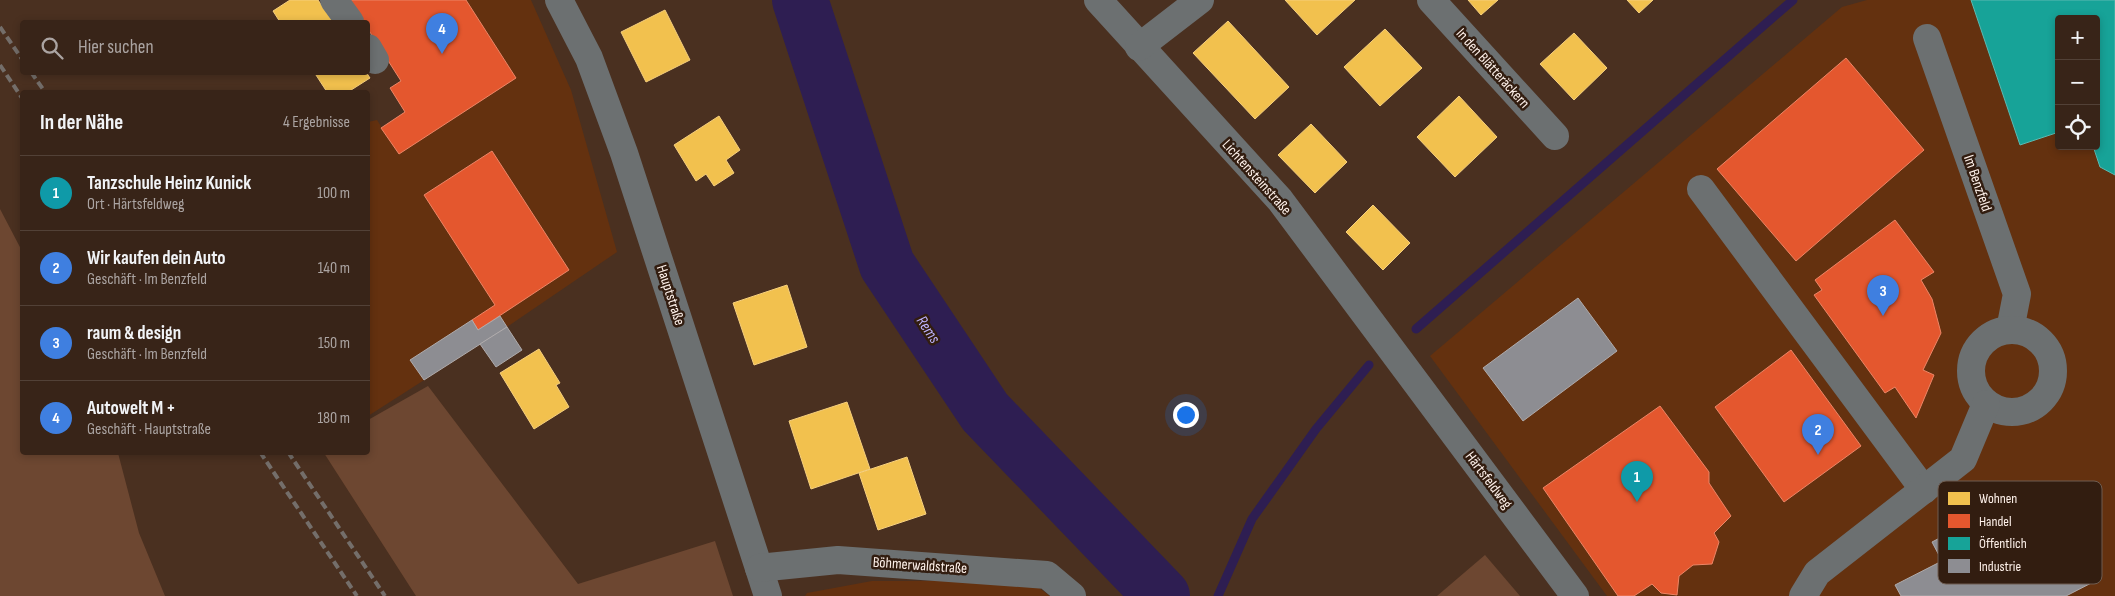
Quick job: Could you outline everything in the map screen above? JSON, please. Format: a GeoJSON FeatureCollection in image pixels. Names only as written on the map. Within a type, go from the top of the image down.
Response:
{"type":"FeatureCollection","features":[{"type":"Feature","properties":{"kind":"street"},"geometry":{"type":"LineString","coordinates":[[334,0],[349,20]]}},
{"type":"Feature","properties":{"kind":"street","name":"Hauptstraße"},"geometry":{"type":"LineString","coordinates":[[559,0],[589,58],[624,153],[768,596]]}},
{"type":"Feature","properties":{"kind":"street","name":"Lichtensteinstraße"},"geometry":{"type":"LineString","coordinates":[[1098,0],[1280,200],[1403,364]]}},
{"type":"Feature","properties":{"kind":"street"},"geometry":{"type":"LineString","coordinates":[[1139,47],[1200,0]]}},
{"type":"Feature","properties":{"kind":"street","name":"In den Blätteräckern"},"geometry":{"type":"LineString","coordinates":[[1431,0],[1555,136]]}},
{"type":"Feature","properties":{"kind":"street","name":"Im Benzfeld"},"geometry":{"type":"LineString","coordinates":[[1927,38],[2017,294],[2010,330]]}},
{"type":"Feature","properties":{"kind":"street"},"geometry":{"type":"LineString","coordinates":[[1701,190],[1924,490]]}},
{"type":"Feature","properties":{"kind":"street"},"geometry":{"type":"LineString","coordinates":[[2010,330],[2029,334],[2045,346],[2052,365],[2050,385],[2039,402],[2022,411],[2002,412],[1986,404],[1973,386],[1970,367],[1977,349],[1990,335],[2010,330]]}},
{"type":"Feature","properties":{"kind":"street","name":"Härtsfeldweg"},"geometry":{"type":"LineString","coordinates":[[1403,364],[1575,596]]}},
{"type":"Feature","properties":{"kind":"street"},"geometry":{"type":"LineString","coordinates":[[1803,596],[1817,573],[1963,459],[1986,404]]}},
{"type":"Feature","properties":{"kind":"street","name":"Böhmerwaldstraße"},"geometry":{"type":"LineString","coordinates":[[759,568],[838,560],[1047,575],[1072,596]]}},
{"type":"Feature","properties":{"kind":"shaded area"},"geometry":{"type":"Polygon","coordinates":[[[349,0],[531,0],[571,90],[617,252],[507,327],[370,415],[370,122],[377,120],[382,128],[405,112],[390,88],[401,81],[370,32],[370,20],[362,20],[349,0]]]}},
{"type":"Feature","properties":{"kind":"shaded area"},"geometry":{"type":"Polygon","coordinates":[[[1867,0],[2115,0],[2115,596],[1607,596],[1430,356],[1842,7],[1867,0]]]}},
{"type":"Feature","properties":{"kind":"shaded area"},"geometry":{"type":"Polygon","coordinates":[[[0,209],[20,247],[20,455],[119,455],[139,533],[165,596],[0,596],[0,209]]]}},
{"type":"Feature","properties":{"kind":"shaded area"},"geometry":{"type":"Polygon","coordinates":[[[428,386],[578,584],[715,541],[733,596],[416,596],[325,455],[370,455],[370,419],[428,386]]]}},
{"type":"Feature","properties":{"kind":"shaded area"},"geometry":{"type":"Polygon","coordinates":[[[1485,555],[1520,596],[1437,596],[1485,555]]]}},
{"type":"Feature","properties":{"kind":"shaded area"},"geometry":{"type":"Polygon","coordinates":[[[872,581],[979,581],[1039,588],[1050,596],[805,596],[807,593],[872,581]]]}},
{"type":"Feature","properties":{"kind":"building: Wohnen"},"geometry":{"type":"Polygon","coordinates":[[[290,0],[318,0],[332,20],[279,20],[273,11],[290,0]]]}},
{"type":"Feature","properties":{"kind":"building: Wohnen"},"geometry":{"type":"Polygon","coordinates":[[[1285,0],[1355,0],[1317,35],[1285,0]]]}},
{"type":"Feature","properties":{"kind":"building: Wohnen"},"geometry":{"type":"Polygon","coordinates":[[[1468,0],[1498,0],[1481,15],[1468,0]]]}},
{"type":"Feature","properties":{"kind":"building: Wohnen"},"geometry":{"type":"Polygon","coordinates":[[[1627,0],[1653,0],[1639,13],[1627,0]]]}},
{"type":"Feature","properties":{"kind":"building: Wohnen"},"geometry":{"type":"Polygon","coordinates":[[[665,10],[690,60],[646,82],[621,32],[665,10]]]}},
{"type":"Feature","properties":{"kind":"building: Wohnen"},"geometry":{"type":"Polygon","coordinates":[[[1228,21],[1289,87],[1255,119],[1193,53],[1228,21]]]}},
{"type":"Feature","properties":{"kind":"building: Wohnen"},"geometry":{"type":"Polygon","coordinates":[[[1385,29],[1422,68],[1380,106],[1344,67],[1385,29]]]}},
{"type":"Feature","properties":{"kind":"building: Wohnen"},"geometry":{"type":"Polygon","coordinates":[[[1574,33],[1607,68],[1574,100],[1540,64],[1574,33]]]}},
{"type":"Feature","properties":{"kind":"building: Wohnen"},"geometry":{"type":"Polygon","coordinates":[[[316,75],[368,75],[370,78],[351,90],[326,90],[316,75]]]}},
{"type":"Feature","properties":{"kind":"building: Wohnen"},"geometry":{"type":"Polygon","coordinates":[[[1459,96],[1497,137],[1455,177],[1417,137],[1459,96]]]}},
{"type":"Feature","properties":{"kind":"building: Wohnen"},"geometry":{"type":"Polygon","coordinates":[[[719,116],[740,150],[726,160],[734,173],[714,186],[706,174],[696,181],[674,145],[719,116]]]}},
{"type":"Feature","properties":{"kind":"building: Wohnen"},"geometry":{"type":"Polygon","coordinates":[[[1311,124],[1347,162],[1315,193],[1278,155],[1311,124]]]}},
{"type":"Feature","properties":{"kind":"building: Wohnen"},"geometry":{"type":"Polygon","coordinates":[[[1373,205],[1410,243],[1383,270],[1346,232],[1373,205]]]}},
{"type":"Feature","properties":{"kind":"building: Wohnen"},"geometry":{"type":"Polygon","coordinates":[[[787,285],[807,347],[754,365],[733,303],[787,285]]]}},
{"type":"Feature","properties":{"kind":"building: Wohnen"},"geometry":{"type":"Polygon","coordinates":[[[539,349],[560,383],[556,385],[569,407],[534,429],[500,373],[539,349]]]}},
{"type":"Feature","properties":{"kind":"building: Wohnen"},"geometry":{"type":"Polygon","coordinates":[[[847,402],[870,469],[811,489],[789,421],[847,402]]]}},
{"type":"Feature","properties":{"kind":"building: Wohnen"},"geometry":{"type":"Polygon","coordinates":[[[907,457],[926,514],[878,530],[859,473],[907,457]]]}},
{"type":"Feature","properties":{"kind":"building: Handel"},"geometry":{"type":"Polygon","coordinates":[[[349,0],[466,0],[516,78],[399,154],[381,128],[405,112],[390,88],[401,81],[370,32],[370,20],[362,20],[349,0]]]}},
{"type":"Feature","properties":{"kind":"building: Handel"},"geometry":{"type":"Polygon","coordinates":[[[1846,58],[1924,150],[1796,261],[1717,169],[1846,58]]]}},
{"type":"Feature","properties":{"kind":"building: Handel"},"geometry":{"type":"Polygon","coordinates":[[[492,151],[569,270],[478,330],[472,320],[495,305],[424,195],[492,151]]]}},
{"type":"Feature","properties":{"kind":"building: Handel"},"geometry":{"type":"Polygon","coordinates":[[[1895,220],[1934,272],[1921,280],[1932,299],[1941,333],[1923,370],[1934,375],[1916,418],[1895,387],[1885,393],[1814,295],[1822,290],[1815,280],[1895,220]]]}},
{"type":"Feature","properties":{"kind":"building: Handel"},"geometry":{"type":"Polygon","coordinates":[[[1791,350],[1861,446],[1784,502],[1715,407],[1791,350]]]}},
{"type":"Feature","properties":{"kind":"building: Handel"},"geometry":{"type":"Polygon","coordinates":[[[1660,406],[1709,472],[1709,483],[1731,516],[1714,533],[1719,542],[1712,564],[1693,565],[1679,576],[1677,595],[1661,593],[1652,584],[1634,596],[1618,596],[1543,488],[1660,406]]]}},
{"type":"Feature","properties":{"kind":"building: Öffentlich"},"geometry":{"type":"Polygon","coordinates":[[[1971,0],[2115,0],[2115,175],[2100,167],[2094,150],[2100,150],[2100,15],[2055,15],[2055,133],[2020,145],[1971,0]]]}},
{"type":"Feature","properties":{"kind":"building: Industrie"},"geometry":{"type":"Polygon","coordinates":[[[1578,298],[1617,351],[1523,421],[1483,368],[1578,298]]]}},
{"type":"Feature","properties":{"kind":"building: Industrie"},"geometry":{"type":"Polygon","coordinates":[[[500,316],[507,327],[424,380],[410,360],[472,320],[478,330],[500,316]]]}},
{"type":"Feature","properties":{"kind":"building: Industrie"},"geometry":{"type":"Polygon","coordinates":[[[507,327],[522,350],[496,367],[480,344],[507,327]]]}},
{"type":"Feature","properties":{"kind":"building: Industrie"},"geometry":{"type":"Polygon","coordinates":[[[1938,539],[1938,553],[1932,542],[1938,539]]]}},
{"type":"Feature","properties":{"kind":"building: Industrie"},"geometry":{"type":"Polygon","coordinates":[[[1938,563],[1938,584],[2089,584],[2066,596],[1901,596],[1895,585],[1938,563]]]}},
{"type":"Feature","properties":{"kind":"waterway","name":"Rems"},"geometry":{"type":"LineString","coordinates":[[800,0],[887,265],[985,412],[1162,596]]}},
{"type":"Feature","properties":{"kind":"waterway"},"geometry":{"type":"LineString","coordinates":[[1416,329],[1793,0]]}},
{"type":"Feature","properties":{"kind":"waterway"},"geometry":{"type":"LineString","coordinates":[[868,274],[887,265]]}},
{"type":"Feature","properties":{"kind":"waterway"},"geometry":{"type":"LineString","coordinates":[[1218,596],[1252,519],[1316,429],[1369,365]]}},
{"type":"Feature","properties":{"kind":"railway"},"geometry":{"type":"LineString","coordinates":[[0,27],[20,56]]}},
{"type":"Feature","properties":{"kind":"railway"},"geometry":{"type":"LineString","coordinates":[[0,65],[20,95]]}},
{"type":"Feature","properties":{"kind":"railway"},"geometry":{"type":"LineString","coordinates":[[33,75],[44,90]]}},
{"type":"Feature","properties":{"kind":"railway"},"geometry":{"type":"LineString","coordinates":[[262,455],[357,596]]}},
{"type":"Feature","properties":{"kind":"railway"},"geometry":{"type":"LineString","coordinates":[[290,455],[385,596]]}},
{"type":"Feature","properties":{"kind":"place","name":"Autowelt M +"},"geometry":{"type":"Point","coordinates":[442,54]}},
{"type":"Feature","properties":{"kind":"place","name":"raum & design"},"geometry":{"type":"Point","coordinates":[1883,316]}},
{"type":"Feature","properties":{"kind":"place","name":"Wir kaufen dein Auto"},"geometry":{"type":"Point","coordinates":[1818,455]}},
{"type":"Feature","properties":{"kind":"place","name":"Tanzschule Heinz Kunick"},"geometry":{"type":"Point","coordinates":[1637,502]}}]}
